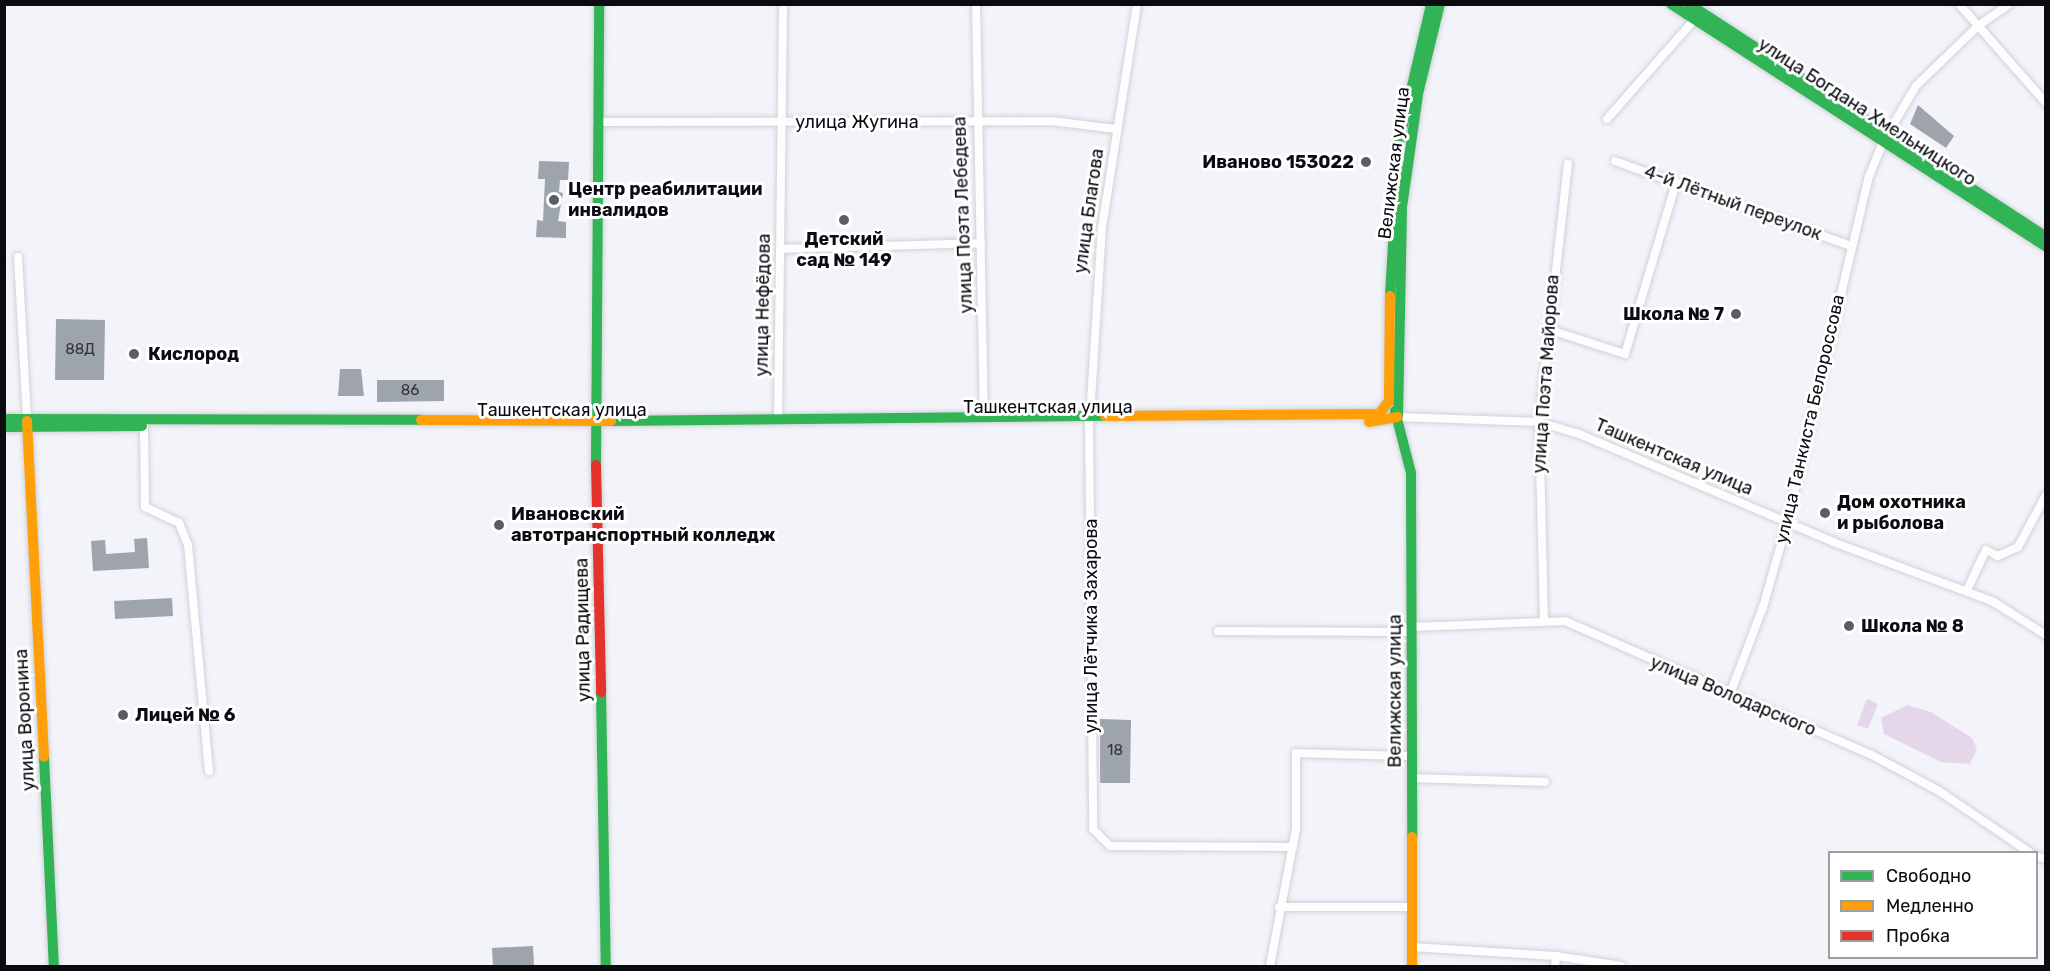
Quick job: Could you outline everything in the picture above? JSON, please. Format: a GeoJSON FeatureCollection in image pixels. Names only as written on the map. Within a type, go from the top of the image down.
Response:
{"type":"FeatureCollection","features":[{"type":"Feature","properties":{"kind":"main road","name":"улица Радищева"},"geometry":{"type":"LineString","coordinates":[[599,4],[596,424],[606,966]]}},
{"type":"Feature","properties":{"kind":"main road","name":"Велижская улица"},"geometry":{"type":"LineString","coordinates":[[1412,966],[1412,473],[1395,407],[1393,194],[1408,92],[1431,4]]}},
{"type":"Feature","properties":{"kind":"main road","name":"Велижская улица"},"geometry":{"type":"LineString","coordinates":[[1395,407],[1402,207],[1418,94],[1440,4]]}},
{"type":"Feature","properties":{"kind":"main road","name":"улица Богдана Хмельницкого"},"geometry":{"type":"LineString","coordinates":[[1671,4],[1700,12]]}},
{"type":"Feature","properties":{"kind":"main road","name":"улица Богдана Хмельницкого"},"geometry":{"type":"LineString","coordinates":[[1689,4],[2046,247]]}},
{"type":"Feature","properties":{"kind":"main road","name":"улица Богдана Хмельницкого"},"geometry":{"type":"LineString","coordinates":[[1885,138],[2046,237]]}},
{"type":"Feature","properties":{"kind":"main road","name":"Ташкентская улица"},"geometry":{"type":"LineString","coordinates":[[4,419],[27,423],[927,422],[1378,418],[1395,407]]}},
{"type":"Feature","properties":{"kind":"main road"},"geometry":{"type":"LineString","coordinates":[[1378,418],[1382,412],[1395,407]]}},
{"type":"Feature","properties":{"kind":"main road","name":"Ташкентская улица"},"geometry":{"type":"LineString","coordinates":[[4,427],[27,423]]}},
{"type":"Feature","properties":{"kind":"main road","name":"улица Воронина"},"geometry":{"type":"LineString","coordinates":[[27,423],[54,966]]}},
{"type":"Feature","properties":{"kind":"street","name":"улица Нефёдова"},"geometry":{"type":"LineString","coordinates":[[778,422],[783,4]]}},
{"type":"Feature","properties":{"kind":"street","name":"улица Поэта Лебедева"},"geometry":{"type":"LineString","coordinates":[[976,4],[975,122],[981,243],[984,421]]}},
{"type":"Feature","properties":{"kind":"street","name":"улица Благова"},"geometry":{"type":"LineString","coordinates":[[1090,420],[1096,290],[1117,129],[1137,4]]}},
{"type":"Feature","properties":{"kind":"street"},"geometry":{"type":"LineString","coordinates":[[1959,4],[2046,103]]}},
{"type":"Feature","properties":{"kind":"street","name":"улица Танкиста Белороссова"},"geometry":{"type":"LineString","coordinates":[[1730,694],[1763,607],[1787,523],[1851,246],[1874,159],[1916,86],[1978,26],[2009,4]]}},
{"type":"Feature","properties":{"kind":"street"},"geometry":{"type":"LineString","coordinates":[[1607,119],[1700,12]]}},
{"type":"Feature","properties":{"kind":"street","name":"улица Жугина"},"geometry":{"type":"LineString","coordinates":[[597,122],[1051,121],[1117,129]]}},
{"type":"Feature","properties":{"kind":"street","name":"4-й Лётный переулок"},"geometry":{"type":"LineString","coordinates":[[1615,161],[1851,246]]}},
{"type":"Feature","properties":{"kind":"street","name":"улица Поэта Майорова"},"geometry":{"type":"LineString","coordinates":[[1544,621],[1539,422],[1547,329],[1568,164]]}},
{"type":"Feature","properties":{"kind":"street"},"geometry":{"type":"LineString","coordinates":[[1547,329],[1625,354],[1676,183]]}},
{"type":"Feature","properties":{"kind":"street"},"geometry":{"type":"LineString","coordinates":[[781,249],[981,243]]}},
{"type":"Feature","properties":{"kind":"street","name":"улица Воронина"},"geometry":{"type":"LineString","coordinates":[[18,257],[27,423]]}},
{"type":"Feature","properties":{"kind":"street","name":"Ташкентская улица"},"geometry":{"type":"LineString","coordinates":[[1395,407],[1539,422],[1622,449],[1787,523],[1967,590],[2046,635]]}},
{"type":"Feature","properties":{"kind":"street","name":"улица Лётчика Захарова"},"geometry":{"type":"LineString","coordinates":[[1090,420],[1093,829],[1110,846],[1293,847]]}},
{"type":"Feature","properties":{"kind":"street"},"geometry":{"type":"LineString","coordinates":[[144,423],[145,507],[179,523],[188,545],[209,771]]}},
{"type":"Feature","properties":{"kind":"street"},"geometry":{"type":"LineString","coordinates":[[1967,590],[1986,550],[1998,556],[2018,547],[2046,495]]}},
{"type":"Feature","properties":{"kind":"street","name":"улица Володарского"},"geometry":{"type":"LineString","coordinates":[[1218,631],[1412,629],[1565,621],[1908,774],[2027,851]]}},
{"type":"Feature","properties":{"kind":"street"},"geometry":{"type":"LineString","coordinates":[[1270,966],[1293,847],[1296,753],[1412,756]]}},
{"type":"Feature","properties":{"kind":"street"},"geometry":{"type":"LineString","coordinates":[[1412,778],[1545,782]]}},
{"type":"Feature","properties":{"kind":"street"},"geometry":{"type":"LineString","coordinates":[[1280,907],[1412,906]]}},
{"type":"Feature","properties":{"kind":"street"},"geometry":{"type":"LineString","coordinates":[[1412,947],[1556,956],[1621,966]]}},
{"type":"Feature","properties":{"kind":"street"},"geometry":{"type":"LineString","coordinates":[[1555,966],[1556,956]]}},
{"type":"Feature","properties":{"kind":"shaded area"},"geometry":{"type":"Polygon","coordinates":[[[1867,699],[1878,704],[1868,729],[1857,725],[1867,699]]]}},
{"type":"Feature","properties":{"kind":"shaded area"},"geometry":{"type":"Polygon","coordinates":[[[1907,705],[1931,712],[1972,738],[1977,749],[1970,764],[1941,762],[1884,734],[1881,718],[1907,705]]]}},
{"type":"Feature","properties":{"kind":"building"},"geometry":{"type":"Polygon","coordinates":[[[1918,105],[1954,136],[1946,148],[1910,124],[1918,105]]]}},
{"type":"Feature","properties":{"kind":"building","name":"Центр реабилитации инвалидов"},"geometry":{"type":"Polygon","coordinates":[[[539,161],[569,162],[568,180],[560,180],[559,192],[563,193],[558,221],[566,222],[566,238],[536,237],[537,220],[543,221],[545,179],[538,179],[539,161]]]}},
{"type":"Feature","properties":{"kind":"building"},"geometry":{"type":"Polygon","coordinates":[[[56,319],[105,320],[104,380],[55,380],[56,319]]]}},
{"type":"Feature","properties":{"kind":"building"},"geometry":{"type":"Polygon","coordinates":[[[340,369],[361,369],[364,396],[338,396],[340,369]]]}},
{"type":"Feature","properties":{"kind":"building"},"geometry":{"type":"Polygon","coordinates":[[[377,380],[444,380],[444,401],[377,402],[377,380]]]}},
{"type":"Feature","properties":{"kind":"building"},"geometry":{"type":"Polygon","coordinates":[[[147,538],[149,568],[93,571],[91,541],[105,540],[106,554],[135,552],[134,539],[147,538]]]}},
{"type":"Feature","properties":{"kind":"building"},"geometry":{"type":"Polygon","coordinates":[[[172,598],[173,616],[115,619],[114,601],[172,598]]]}},
{"type":"Feature","properties":{"kind":"building"},"geometry":{"type":"Polygon","coordinates":[[[1100,719],[1131,720],[1130,783],[1100,783],[1100,719]]]}},
{"type":"Feature","properties":{"kind":"building"},"geometry":{"type":"Polygon","coordinates":[[[533,946],[534,966],[493,966],[492,948],[533,946]]]}},
{"type":"Feature","properties":{"kind":"traffic: fast"},"geometry":{"type":"LineString","coordinates":[[596,465],[599,4]]}},
{"type":"Feature","properties":{"kind":"traffic: fast"},"geometry":{"type":"LineString","coordinates":[[1390,296],[1399,142],[1431,4]]}},
{"type":"Feature","properties":{"kind":"traffic: fast"},"geometry":{"type":"LineString","coordinates":[[1398,416],[1402,207],[1418,94],[1440,4]]}},
{"type":"Feature","properties":{"kind":"traffic: fast"},"geometry":{"type":"LineString","coordinates":[[1671,4],[2046,247]]}},
{"type":"Feature","properties":{"kind":"traffic: fast"},"geometry":{"type":"LineString","coordinates":[[1689,4],[2046,237]]}},
{"type":"Feature","properties":{"kind":"traffic: fast"},"geometry":{"type":"LineString","coordinates":[[1395,411],[1411,473],[1412,837]]}},
{"type":"Feature","properties":{"kind":"traffic: fast"},"geometry":{"type":"LineString","coordinates":[[611,421],[1105,416]]}},
{"type":"Feature","properties":{"kind":"traffic: fast"},"geometry":{"type":"LineString","coordinates":[[4,419],[421,420]]}},
{"type":"Feature","properties":{"kind":"traffic: fast"},"geometry":{"type":"LineString","coordinates":[[4,427],[142,426]]}},
{"type":"Feature","properties":{"kind":"traffic: fast"},"geometry":{"type":"LineString","coordinates":[[601,692],[606,966]]}},
{"type":"Feature","properties":{"kind":"traffic: fast"},"geometry":{"type":"LineString","coordinates":[[44,757],[54,966]]}},
{"type":"Feature","properties":{"kind":"traffic: slow"},"geometry":{"type":"LineString","coordinates":[[1105,416],[1379,414],[1389,401],[1390,296]]}},
{"type":"Feature","properties":{"kind":"traffic: slow"},"geometry":{"type":"LineString","coordinates":[[1369,422],[1398,417]]}},
{"type":"Feature","properties":{"kind":"traffic: slow"},"geometry":{"type":"LineString","coordinates":[[421,420],[611,421]]}},
{"type":"Feature","properties":{"kind":"traffic: slow"},"geometry":{"type":"LineString","coordinates":[[27,421],[44,757]]}},
{"type":"Feature","properties":{"kind":"traffic: slow"},"geometry":{"type":"LineString","coordinates":[[1412,837],[1412,966]]}},
{"type":"Feature","properties":{"kind":"traffic: jam"},"geometry":{"type":"LineString","coordinates":[[596,465],[601,692]]}},
{"type":"Feature","properties":{"kind":"place","name":"Иваново 153022"},"geometry":{"type":"Point","coordinates":[1366,162]}},
{"type":"Feature","properties":{"kind":"place","name":"Центр реабилитации инвалидов"},"geometry":{"type":"Point","coordinates":[554,200]}},
{"type":"Feature","properties":{"kind":"place","name":"Детский сад № 149"},"geometry":{"type":"Point","coordinates":[844,220]}},
{"type":"Feature","properties":{"kind":"place","name":"Школа № 7"},"geometry":{"type":"Point","coordinates":[1736,314]}},
{"type":"Feature","properties":{"kind":"place","name":"Кислород"},"geometry":{"type":"Point","coordinates":[134,354]}},
{"type":"Feature","properties":{"kind":"place","name":"Дом охотника и рыболова"},"geometry":{"type":"Point","coordinates":[1825,513]}},
{"type":"Feature","properties":{"kind":"place","name":"Ивановский автотранспортный колледж"},"geometry":{"type":"Point","coordinates":[499,525]}},
{"type":"Feature","properties":{"kind":"place","name":"Школа № 8"},"geometry":{"type":"Point","coordinates":[1849,626]}},
{"type":"Feature","properties":{"kind":"place","name":"Лицей № 6"},"geometry":{"type":"Point","coordinates":[123,715]}}]}
